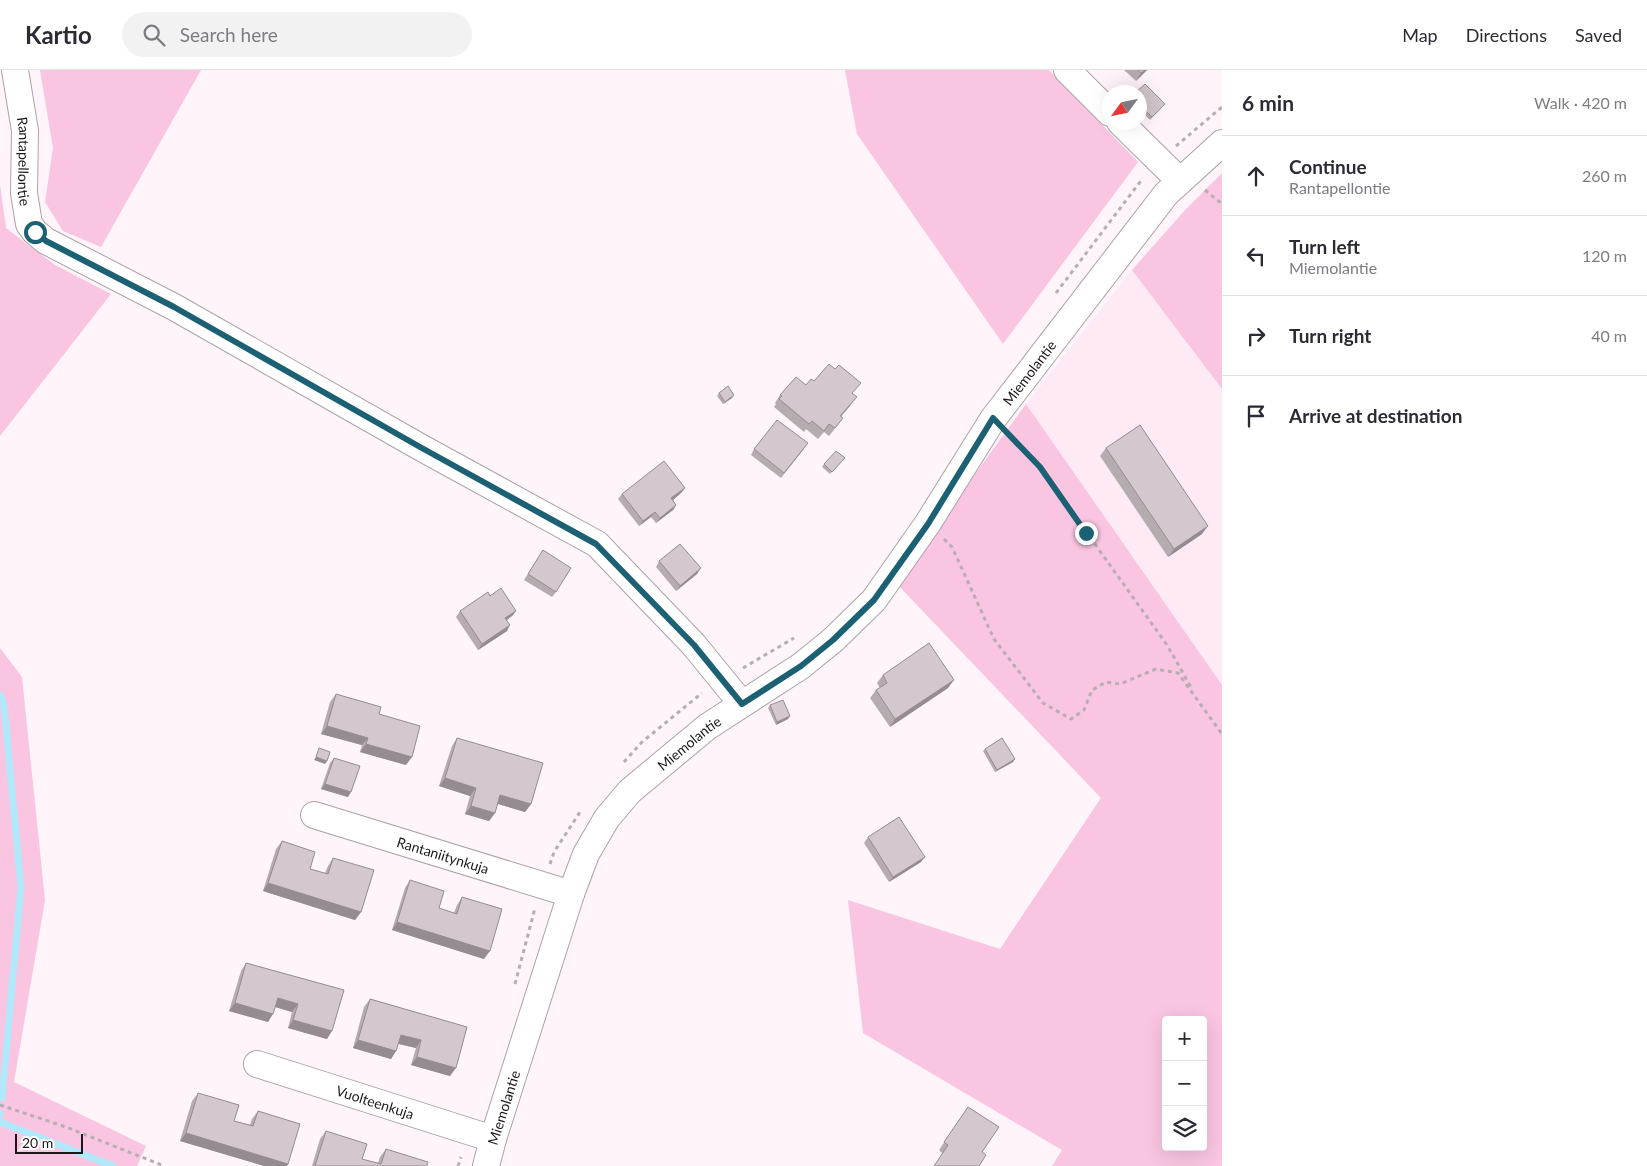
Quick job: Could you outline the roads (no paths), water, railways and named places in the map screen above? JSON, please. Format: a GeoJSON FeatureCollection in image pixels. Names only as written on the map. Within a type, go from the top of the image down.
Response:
{"type":"FeatureCollection","features":[{"type":"Feature","properties":{"kind":"street","name":"Rantapellontie"},"geometry":{"type":"LineString","coordinates":[[15,70],[25,131],[24,193],[29,224],[35,232],[46,241],[174,307],[420,447],[596,544],[694,645],[742,704]]}},
{"type":"Feature","properties":{"kind":"street"},"geometry":{"type":"LineString","coordinates":[[1067,70],[1102,105]]}},
{"type":"Feature","properties":{"kind":"street"},"geometry":{"type":"LineString","coordinates":[[1128,130],[1180,181]]}},
{"type":"Feature","properties":{"kind":"street","name":"Miemolantie"},"geometry":{"type":"LineString","coordinates":[[486,1166],[481,1135],[586,854],[608,818],[630,791],[708,727],[801,666],[833,640],[874,600],[928,524],[993,418],[1166,194],[1222,143]]}},
{"type":"Feature","properties":{"kind":"street","name":"Rantaniitynkuja"},"geometry":{"type":"LineString","coordinates":[[314,815],[571,894]]}},
{"type":"Feature","properties":{"kind":"street","name":"Vuolteenkuja"},"geometry":{"type":"LineString","coordinates":[[256,1064],[481,1135]]}},
{"type":"Feature","properties":{"kind":"waterway"},"geometry":{"type":"LineString","coordinates":[[0,695],[4,705],[21,887],[2,1098]]}},
{"type":"Feature","properties":{"kind":"waterway"},"geometry":{"type":"LineString","coordinates":[[0,1122],[113,1166]]}}]}
